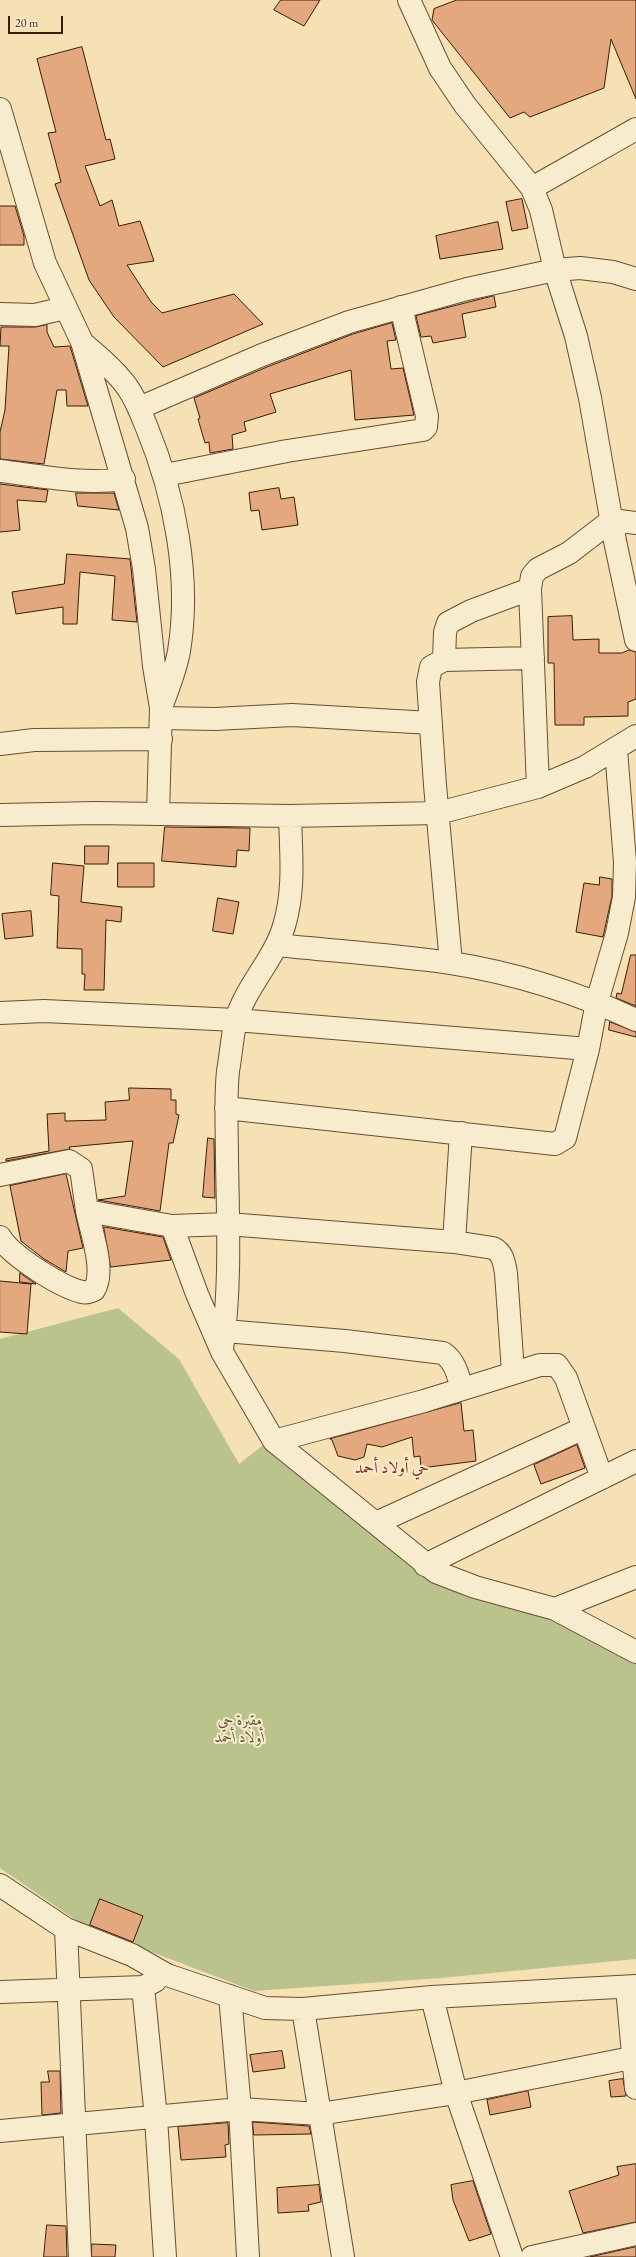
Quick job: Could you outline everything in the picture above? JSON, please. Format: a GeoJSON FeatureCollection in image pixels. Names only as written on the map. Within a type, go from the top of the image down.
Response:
{"type":"FeatureCollection","features":[{"type":"Feature","properties":{"kind":"street"},"geometry":{"type":"LineString","coordinates":[[409,0],[440,68],[465,105],[532,188],[541,210],[555,270],[576,336],[590,398],[636,640]]}},
{"type":"Feature","properties":{"kind":"street"},"geometry":{"type":"LineString","coordinates":[[0,109],[45,264],[82,342],[124,479],[137,528],[143,562],[154,666],[161,713],[158,814]]}},
{"type":"Feature","properties":{"kind":"street"},"geometry":{"type":"LineString","coordinates":[[532,188],[636,129]]}},
{"type":"Feature","properties":{"kind":"street"},"geometry":{"type":"LineString","coordinates":[[139,408],[262,355],[341,324],[467,289],[555,270],[580,268],[613,272],[636,280]]}},
{"type":"Feature","properties":{"kind":"street"},"geometry":{"type":"LineString","coordinates":[[165,475],[287,451],[423,430],[426,427],[427,416],[401,307]]}},
{"type":"Feature","properties":{"kind":"street"},"geometry":{"type":"LineString","coordinates":[[0,314],[35,315],[65,308]]}},
{"type":"Feature","properties":{"kind":"street"},"geometry":{"type":"LineString","coordinates":[[82,342],[121,378],[139,408],[165,475],[172,505],[180,554],[183,602],[180,650],[161,713]]}},
{"type":"Feature","properties":{"kind":"street"},"geometry":{"type":"LineString","coordinates":[[0,471],[83,482],[124,479]]}},
{"type":"Feature","properties":{"kind":"street"},"geometry":{"type":"LineString","coordinates":[[538,787],[530,589],[532,576],[538,569],[569,553],[612,520],[636,523]]}},
{"type":"Feature","properties":{"kind":"street"},"geometry":{"type":"LineString","coordinates":[[444,660],[445,632],[448,623],[470,611],[530,589]]}},
{"type":"Feature","properties":{"kind":"street"},"geometry":{"type":"LineString","coordinates":[[451,963],[431,723],[431,667],[444,660],[533,658]]}},
{"type":"Feature","properties":{"kind":"street"},"geometry":{"type":"LineString","coordinates":[[161,713],[215,719],[292,715],[431,723]]}},
{"type":"Feature","properties":{"kind":"street"},"geometry":{"type":"LineString","coordinates":[[0,815],[158,814],[290,816],[438,813],[538,787],[585,767],[616,750],[636,736]]}},
{"type":"Feature","properties":{"kind":"street"},"geometry":{"type":"LineString","coordinates":[[0,744],[34,740],[161,739]]}},
{"type":"Feature","properties":{"kind":"street"},"geometry":{"type":"LineString","coordinates":[[226,1108],[555,1144],[560,1142],[568,1133],[588,1049],[597,1002],[617,933],[624,897],[625,862],[616,750]]}},
{"type":"Feature","properties":{"kind":"street"},"geometry":{"type":"LineString","coordinates":[[222,1352],[225,1331],[228,1224],[226,1108],[228,1072],[236,1020],[259,974],[277,945],[289,909],[293,880],[290,816]]}},
{"type":"Feature","properties":{"kind":"street"},"geometry":{"type":"LineString","coordinates":[[277,945],[451,963],[492,971],[597,1002],[636,1020]]}},
{"type":"Feature","properties":{"kind":"street"},"geometry":{"type":"LineString","coordinates":[[0,1014],[44,1012],[236,1020],[588,1049]]}},
{"type":"Feature","properties":{"kind":"street"},"geometry":{"type":"LineString","coordinates":[[454,1242],[461,1133]]}},
{"type":"Feature","properties":{"kind":"street"},"geometry":{"type":"LineString","coordinates":[[0,1175],[69,1161],[81,1169],[87,1211],[100,1273],[98,1284],[94,1290],[83,1292],[70,1288],[26,1263],[4,1245],[0,1238]]}},
{"type":"Feature","properties":{"kind":"street"},"geometry":{"type":"LineString","coordinates":[[87,1211],[172,1226],[228,1224],[454,1242],[485,1245],[499,1250],[506,1272],[513,1372]]}},
{"type":"Feature","properties":{"kind":"street"},"geometry":{"type":"LineString","coordinates":[[172,1226],[197,1294],[222,1352],[274,1442],[376,1523],[425,1565],[452,1579],[555,1609],[636,1652]]}},
{"type":"Feature","properties":{"kind":"street"},"geometry":{"type":"LineString","coordinates":[[225,1331],[345,1341],[442,1353],[450,1358],[454,1364],[462,1388]]}},
{"type":"Feature","properties":{"kind":"street"},"geometry":{"type":"LineString","coordinates":[[274,1442],[424,1401],[513,1372],[540,1365],[551,1364],[561,1369],[602,1478]]}},
{"type":"Feature","properties":{"kind":"street"},"geometry":{"type":"LineString","coordinates":[[376,1523],[584,1428]]}},
{"type":"Feature","properties":{"kind":"street"},"geometry":{"type":"LineString","coordinates":[[425,1565],[636,1461]]}},
{"type":"Feature","properties":{"kind":"street"},"geometry":{"type":"LineString","coordinates":[[555,1609],[636,1577]]}},
{"type":"Feature","properties":{"kind":"street"},"geometry":{"type":"LineString","coordinates":[[0,1885],[66,1929],[132,1955],[167,1975],[265,2008],[303,2009],[432,1997],[631,1987],[636,2088]]}},
{"type":"Feature","properties":{"kind":"street"},"geometry":{"type":"LineString","coordinates":[[66,1929],[76,2125],[80,2257]]}},
{"type":"Feature","properties":{"kind":"street"},"geometry":{"type":"LineString","coordinates":[[0,1992],[143,1987],[167,1975]]}},
{"type":"Feature","properties":{"kind":"street"},"geometry":{"type":"LineString","coordinates":[[143,1987],[156,2118],[165,2257]]}},
{"type":"Feature","properties":{"kind":"street"},"geometry":{"type":"LineString","coordinates":[[230,1996],[240,2109],[248,2257]]}},
{"type":"Feature","properties":{"kind":"street"},"geometry":{"type":"LineString","coordinates":[[432,1997],[456,2093],[512,2257]]}},
{"type":"Feature","properties":{"kind":"street"},"geometry":{"type":"LineString","coordinates":[[303,2009],[343,2257]]}},
{"type":"Feature","properties":{"kind":"street"},"geometry":{"type":"LineString","coordinates":[[0,2131],[156,2118],[240,2109],[319,2114],[456,2093],[634,2057]]}},
{"type":"Feature","properties":{"kind":"street"},"geometry":{"type":"LineString","coordinates":[[532,2257],[636,2234]]}},
{"type":"Feature","properties":{"kind":"green space","name":"مقبرة حي أولاد أحمد"},"geometry":{"type":"Polygon","coordinates":[[[118,1308],[179,1359],[239,1464],[267,1442],[434,1578],[554,1612],[636,1650],[636,1959],[441,1978],[254,1991],[86,1927],[0,1868],[0,1339],[118,1308]]]}},
{"type":"Feature","properties":{"kind":"building"},"geometry":{"type":"Polygon","coordinates":[[[281,0],[320,0],[304,26],[274,10],[281,0]]]}},
{"type":"Feature","properties":{"kind":"building"},"geometry":{"type":"Polygon","coordinates":[[[457,0],[636,0],[636,99],[611,39],[604,88],[530,117],[524,112],[510,118],[432,20],[434,9],[457,0]]]}},
{"type":"Feature","properties":{"kind":"building"},"geometry":{"type":"Polygon","coordinates":[[[82,47],[106,140],[110,139],[115,159],[85,166],[100,206],[112,200],[119,226],[140,221],[154,261],[127,265],[151,302],[162,313],[234,294],[263,324],[163,367],[114,317],[89,280],[55,184],[61,182],[48,133],[56,132],[37,59],[82,47]]]}},
{"type":"Feature","properties":{"kind":"building"},"geometry":{"type":"Polygon","coordinates":[[[522,199],[528,228],[512,231],[506,202],[522,199]]]}},
{"type":"Feature","properties":{"kind":"building"},"geometry":{"type":"Polygon","coordinates":[[[0,206],[15,206],[24,236],[24,245],[0,245],[0,206]]]}},
{"type":"Feature","properties":{"kind":"building"},"geometry":{"type":"Polygon","coordinates":[[[498,222],[503,249],[440,259],[436,236],[498,222]]]}},
{"type":"Feature","properties":{"kind":"building"},"geometry":{"type":"Polygon","coordinates":[[[494,296],[496,307],[462,314],[466,337],[433,343],[431,336],[421,337],[416,316],[494,296]]]}},
{"type":"Feature","properties":{"kind":"building"},"geometry":{"type":"Polygon","coordinates":[[[392,323],[396,340],[387,341],[391,369],[403,368],[414,415],[355,420],[351,370],[270,394],[276,412],[244,422],[246,431],[232,435],[233,449],[210,453],[209,442],[205,443],[194,398],[267,367],[353,334],[392,323]]]}},
{"type":"Feature","properties":{"kind":"building"},"geometry":{"type":"Polygon","coordinates":[[[47,325],[47,332],[54,347],[70,346],[88,406],[67,406],[66,390],[57,390],[44,464],[0,459],[0,432],[5,410],[9,346],[0,346],[1,327],[35,327],[47,325]]]}},
{"type":"Feature","properties":{"kind":"building"},"geometry":{"type":"Polygon","coordinates":[[[0,484],[48,490],[46,502],[17,500],[20,530],[0,532],[0,484]]]}},
{"type":"Feature","properties":{"kind":"building"},"geometry":{"type":"Polygon","coordinates":[[[279,488],[281,499],[294,497],[298,525],[262,530],[259,510],[251,511],[249,493],[279,488]]]}},
{"type":"Feature","properties":{"kind":"building"},"geometry":{"type":"Polygon","coordinates":[[[76,493],[114,493],[119,510],[78,506],[76,493]]]}},
{"type":"Feature","properties":{"kind":"building"},"geometry":{"type":"Polygon","coordinates":[[[67,554],[130,559],[137,622],[112,620],[115,576],[80,572],[77,624],[63,624],[63,607],[16,614],[12,592],[64,584],[67,554]]]}},
{"type":"Feature","properties":{"kind":"building"},"geometry":{"type":"Polygon","coordinates":[[[572,616],[573,640],[599,639],[599,653],[622,653],[629,650],[636,652],[636,699],[628,702],[628,716],[584,717],[584,725],[555,725],[554,663],[548,663],[548,617],[572,616]]]}},
{"type":"Feature","properties":{"kind":"building"},"geometry":{"type":"Polygon","coordinates":[[[165,827],[250,828],[249,851],[237,850],[236,867],[162,861],[165,827]]]}},
{"type":"Feature","properties":{"kind":"building"},"geometry":{"type":"Polygon","coordinates":[[[85,846],[109,846],[108,864],[85,864],[85,846]]]}},
{"type":"Feature","properties":{"kind":"building"},"geometry":{"type":"Polygon","coordinates":[[[53,863],[84,866],[81,902],[122,907],[121,922],[106,920],[104,990],[84,990],[85,974],[82,974],[82,949],[57,948],[59,896],[51,895],[53,863]]]}},
{"type":"Feature","properties":{"kind":"building"},"geometry":{"type":"Polygon","coordinates":[[[118,863],[154,863],[154,887],[118,887],[118,863]]]}},
{"type":"Feature","properties":{"kind":"building"},"geometry":{"type":"Polygon","coordinates":[[[600,877],[612,879],[612,896],[603,937],[576,932],[584,883],[599,885],[600,877]]]}},
{"type":"Feature","properties":{"kind":"building"},"geometry":{"type":"Polygon","coordinates":[[[218,898],[239,902],[233,934],[213,931],[218,898]]]}},
{"type":"Feature","properties":{"kind":"building"},"geometry":{"type":"Polygon","coordinates":[[[31,911],[33,936],[5,939],[2,914],[31,911]]]}},
{"type":"Feature","properties":{"kind":"building"},"geometry":{"type":"Polygon","coordinates":[[[631,955],[636,955],[636,1006],[616,998],[617,993],[621,994],[631,955]]]}},
{"type":"Feature","properties":{"kind":"building"},"geometry":{"type":"Polygon","coordinates":[[[610,1022],[636,1032],[636,1037],[609,1030],[610,1022]]]}},
{"type":"Feature","properties":{"kind":"building"},"geometry":{"type":"Polygon","coordinates":[[[129,1088],[171,1089],[171,1100],[176,1100],[176,1114],[179,1115],[173,1143],[169,1143],[160,1211],[98,1200],[125,1196],[133,1141],[69,1147],[70,1149],[6,1161],[6,1159],[49,1151],[47,1114],[65,1113],[65,1121],[106,1120],[105,1102],[129,1100],[129,1088]]]}},
{"type":"Feature","properties":{"kind":"building"},"geometry":{"type":"Polygon","coordinates":[[[208,1138],[214,1139],[215,1198],[203,1197],[208,1138]]]}},
{"type":"Feature","properties":{"kind":"building"},"geometry":{"type":"Polygon","coordinates":[[[66,1174],[83,1248],[68,1251],[66,1272],[44,1259],[21,1241],[10,1186],[66,1174]]]}},
{"type":"Feature","properties":{"kind":"building"},"geometry":{"type":"Polygon","coordinates":[[[104,1227],[163,1237],[171,1260],[111,1267],[104,1227]]]}},
{"type":"Feature","properties":{"kind":"building"},"geometry":{"type":"Polygon","coordinates":[[[20,1273],[30,1280],[36,1284],[20,1282],[20,1273]]]}},
{"type":"Feature","properties":{"kind":"building"},"geometry":{"type":"Polygon","coordinates":[[[0,1281],[31,1284],[27,1334],[0,1332],[0,1281]]]}},
{"type":"Feature","properties":{"kind":"building"},"geometry":{"type":"Polygon","coordinates":[[[461,1403],[464,1431],[473,1430],[476,1461],[421,1468],[420,1456],[414,1457],[412,1437],[382,1447],[367,1444],[364,1457],[355,1460],[338,1456],[332,1440],[330,1439],[461,1403]]]}},
{"type":"Feature","properties":{"kind":"building"},"geometry":{"type":"Polygon","coordinates":[[[577,1445],[585,1468],[541,1484],[534,1465],[577,1445]]]}},
{"type":"Feature","properties":{"kind":"building"},"geometry":{"type":"Polygon","coordinates":[[[100,1899],[143,1916],[133,1942],[90,1925],[100,1899]]]}},
{"type":"Feature","properties":{"kind":"building"},"geometry":{"type":"Polygon","coordinates":[[[282,2051],[285,2068],[253,2072],[250,2055],[282,2051]]]}},
{"type":"Feature","properties":{"kind":"building"},"geometry":{"type":"Polygon","coordinates":[[[48,2071],[60,2071],[61,2113],[42,2115],[41,2082],[49,2082],[48,2071]]]}},
{"type":"Feature","properties":{"kind":"building"},"geometry":{"type":"Polygon","coordinates":[[[623,2079],[626,2096],[611,2097],[609,2081],[623,2079]]]}},
{"type":"Feature","properties":{"kind":"building"},"geometry":{"type":"Polygon","coordinates":[[[528,2091],[531,2107],[490,2115],[487,2100],[528,2091]]]}},
{"type":"Feature","properties":{"kind":"building"},"geometry":{"type":"Polygon","coordinates":[[[253,2122],[309,2126],[311,2134],[254,2135],[253,2122]]]}},
{"type":"Feature","properties":{"kind":"building"},"geometry":{"type":"Polygon","coordinates":[[[228,2123],[229,2144],[225,2145],[226,2157],[181,2160],[178,2127],[228,2123]]]}},
{"type":"Feature","properties":{"kind":"building"},"geometry":{"type":"Polygon","coordinates":[[[636,2164],[636,2222],[583,2233],[569,2191],[619,2175],[617,2167],[636,2164]]]}},
{"type":"Feature","properties":{"kind":"building"},"geometry":{"type":"Polygon","coordinates":[[[473,2181],[491,2234],[469,2241],[453,2200],[451,2185],[473,2181]]]}},
{"type":"Feature","properties":{"kind":"building"},"geometry":{"type":"Polygon","coordinates":[[[319,2185],[321,2202],[308,2205],[309,2211],[278,2213],[277,2188],[319,2185]]]}},
{"type":"Feature","properties":{"kind":"building"},"geometry":{"type":"Polygon","coordinates":[[[47,2225],[66,2226],[67,2257],[44,2257],[47,2225]]]}},
{"type":"Feature","properties":{"kind":"building"},"geometry":{"type":"Polygon","coordinates":[[[92,2244],[116,2245],[115,2257],[92,2257],[92,2244]]]}},
{"type":"Feature","properties":{"kind":"building"},"geometry":{"type":"Polygon","coordinates":[[[636,2247],[636,2257],[590,2257],[636,2247]]]}},
{"type":"Feature","properties":{"kind":"district","name":"حي أولاد أحمد"},"geometry":{"type":"Point","coordinates":[392,1469]}}]}
